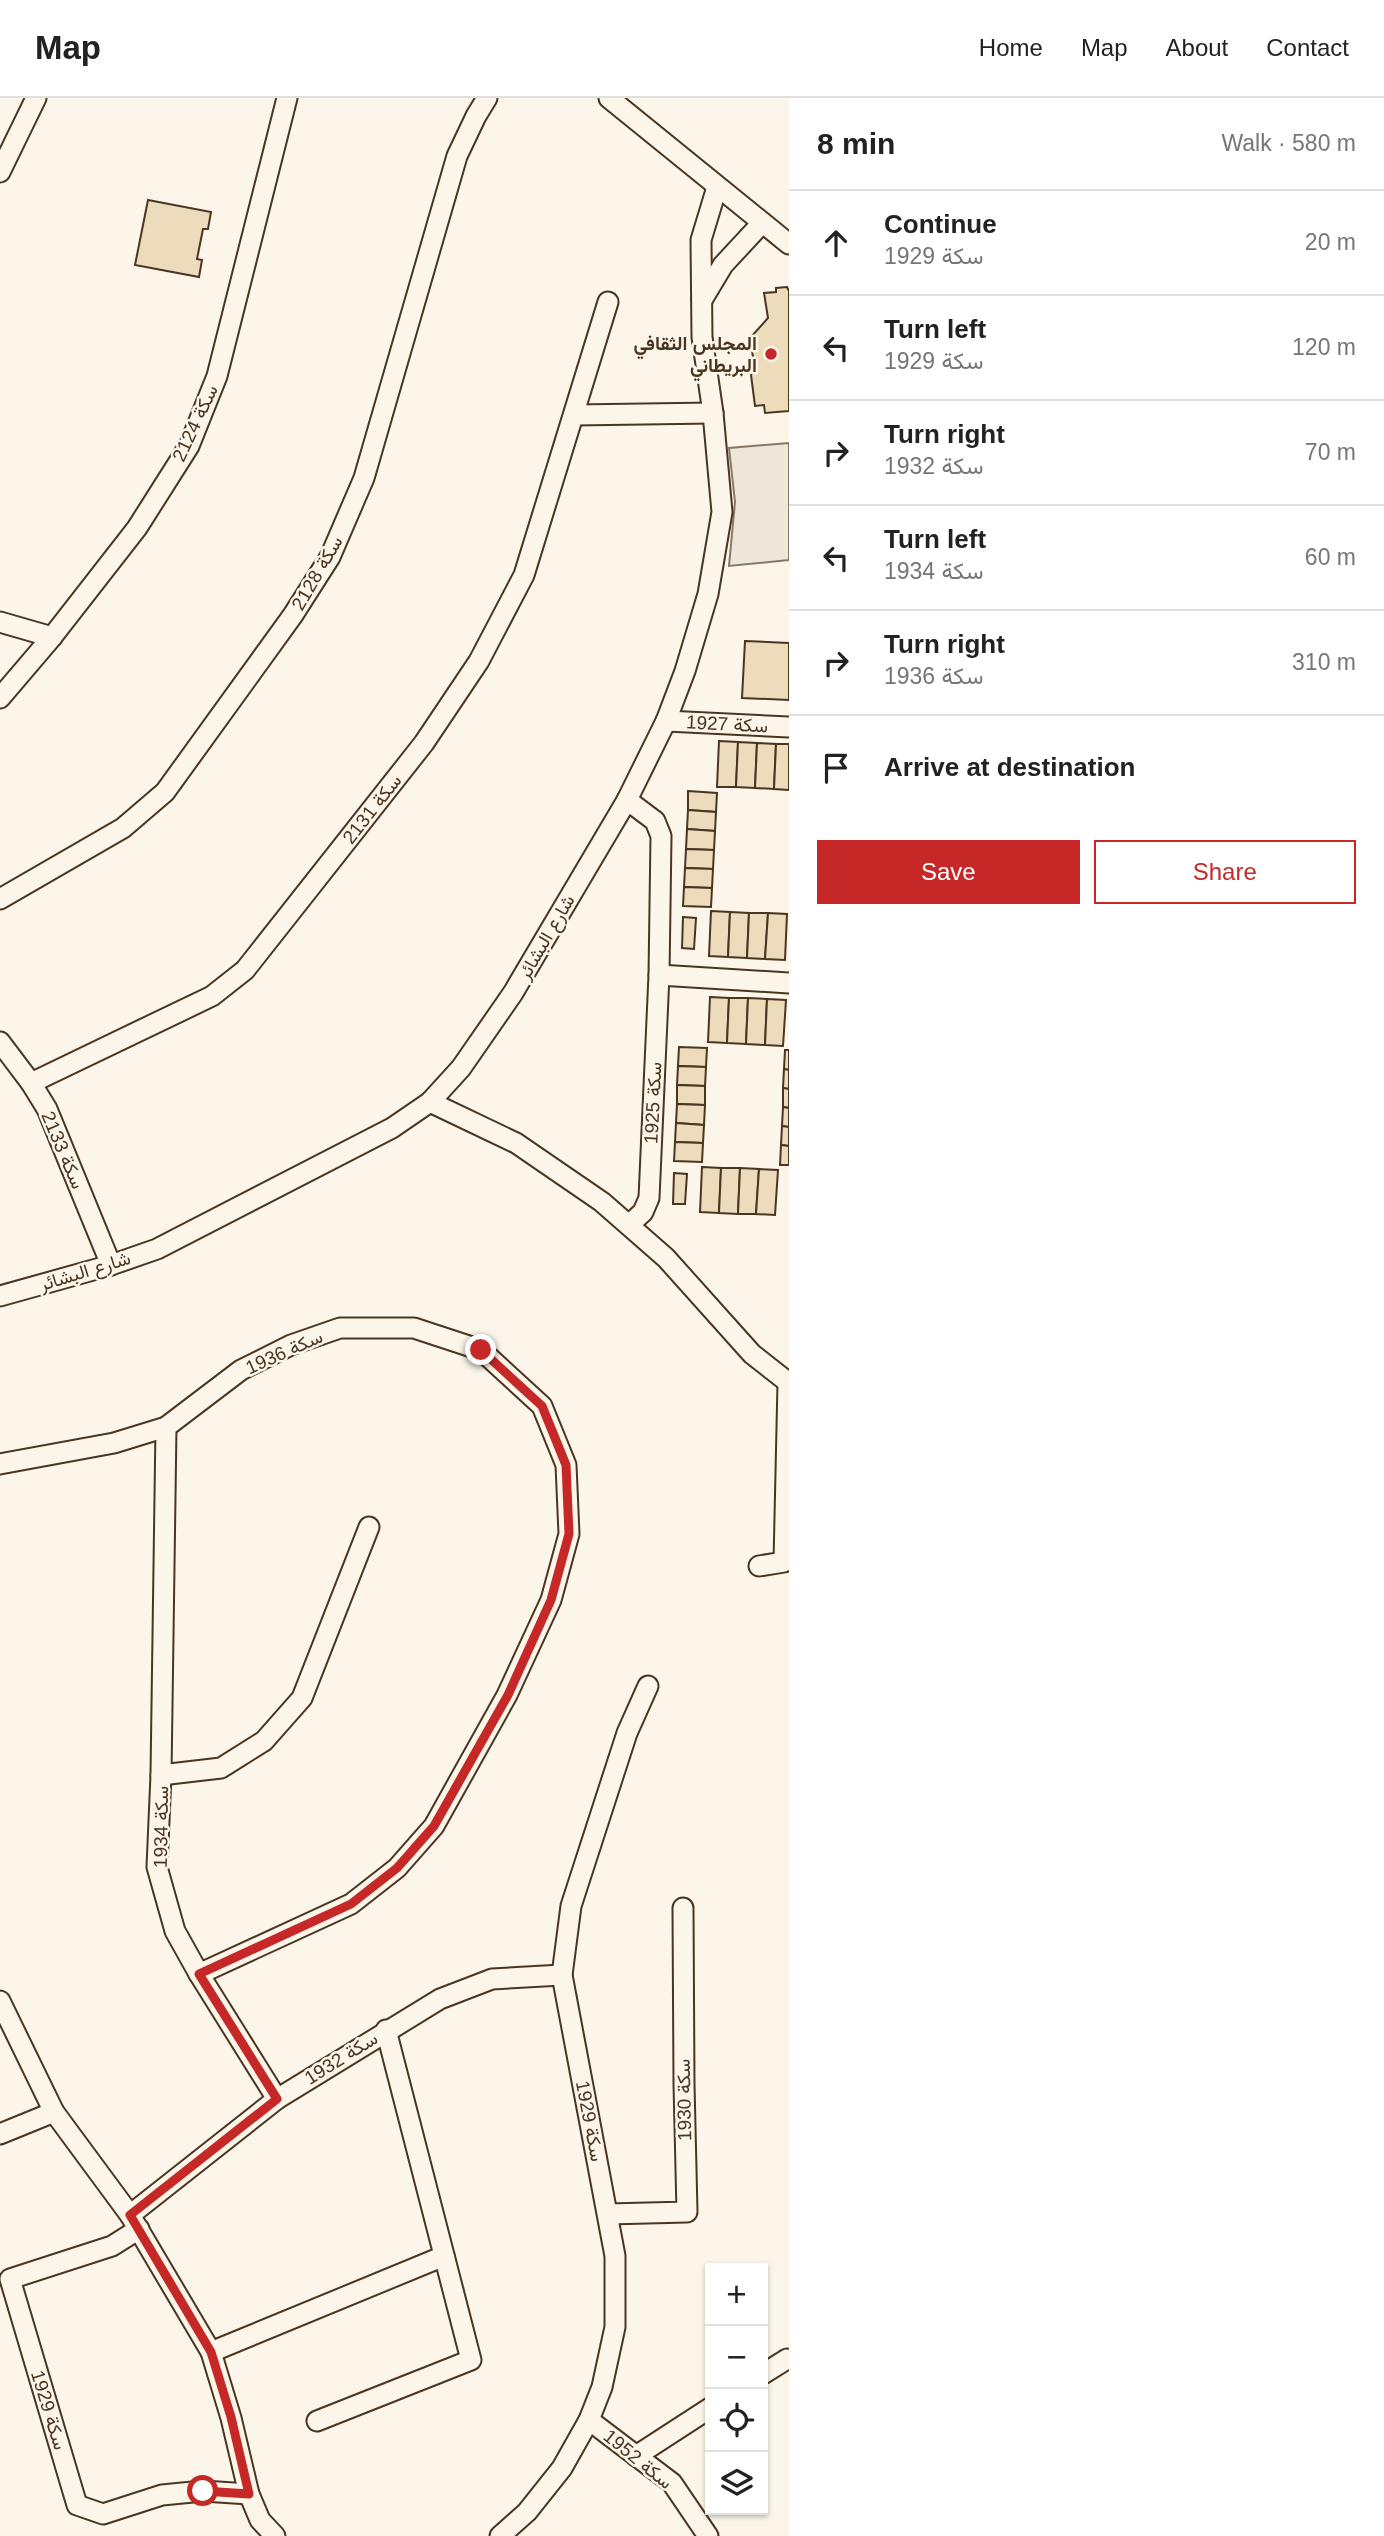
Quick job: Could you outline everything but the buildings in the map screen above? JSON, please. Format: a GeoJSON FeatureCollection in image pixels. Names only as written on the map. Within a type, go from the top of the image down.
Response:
{"type":"FeatureCollection","features":[{"type":"Feature","properties":{"kind":"street"},"geometry":{"type":"LineString","coordinates":[[0,172],[36,98]]}},
{"type":"Feature","properties":{"kind":"street","name":"سكة 2124"},"geometry":{"type":"LineString","coordinates":[[0,698],[52,637],[137,528],[189,446],[217,376],[287,98]]}},
{"type":"Feature","properties":{"kind":"street","name":"سكة 2128"},"geometry":{"type":"LineString","coordinates":[[0,899],[123,828],[165,792],[293,615],[330,557],[363,478],[457,156],[487,98]]}},
{"type":"Feature","properties":{"kind":"street"},"geometry":{"type":"LineString","coordinates":[[609,98],[789,244]]}},
{"type":"Feature","properties":{"kind":"street","name":"شارع البشائر"},"geometry":{"type":"LineString","coordinates":[[0,1296],[111,1265],[157,1249],[392,1128],[430,1102],[461,1068],[513,993],[627,800],[666,721],[685,671],[708,594],[722,512],[713,413],[702,337],[701,240],[717,187]]}},
{"type":"Feature","properties":{"kind":"street"},"geometry":{"type":"LineString","coordinates":[[701,300],[723,265],[762,223]]}},
{"type":"Feature","properties":{"kind":"street","name":"سكة 2131"},"geometry":{"type":"LineString","coordinates":[[30,1083],[212,996],[245,970],[424,743],[479,662],[524,575],[608,302]]}},
{"type":"Feature","properties":{"kind":"street"},"geometry":{"type":"LineString","coordinates":[[574,415],[713,413]]}},
{"type":"Feature","properties":{"kind":"street"},"geometry":{"type":"LineString","coordinates":[[0,622],[52,637]]}},
{"type":"Feature","properties":{"kind":"street","name":"سكة 1927"},"geometry":{"type":"LineString","coordinates":[[666,721],[789,727]]}},
{"type":"Feature","properties":{"kind":"street","name":"سكة 1925"},"geometry":{"type":"LineString","coordinates":[[627,800],[655,821],[662,836],[649,1198],[643,1212],[629,1225]]}},
{"type":"Feature","properties":{"kind":"street"},"geometry":{"type":"LineString","coordinates":[[659,975],[789,983]]}},
{"type":"Feature","properties":{"kind":"street","name":"سكة 2133"},"geometry":{"type":"LineString","coordinates":[[0,1042],[47,1109],[111,1265]]}},
{"type":"Feature","properties":{"kind":"street"},"geometry":{"type":"LineString","coordinates":[[430,1102],[516,1143],[602,1202],[666,1258],[752,1354],[788,1383],[784,1562],[759,1566]]}},
{"type":"Feature","properties":{"kind":"street","name":"سكة 1936"},"geometry":{"type":"LineString","coordinates":[[0,1464],[114,1443],[166,1427],[241,1370],[291,1345],[340,1328],[414,1328],[481,1350],[491,1359],[542,1406],[566,1465],[569,1534],[551,1600],[508,1695],[434,1826],[397,1868],[351,1904],[199,1974]]}},
{"type":"Feature","properties":{"kind":"street","name":"سكة 1934"},"geometry":{"type":"LineString","coordinates":[[166,1427],[161,1775],[157,1867],[175,1930],[199,1974],[277,2099]]}},
{"type":"Feature","properties":{"kind":"street","name":"سكة 1934"},"geometry":{"type":"LineString","coordinates":[[161,1775],[221,1768],[264,1741],[302,1698],[369,1527]]}},
{"type":"Feature","properties":{"kind":"street","name":"سكة 1929"},"geometry":{"type":"LineString","coordinates":[[500,2536],[527,2512],[562,2468],[589,2420],[602,2387],[615,2327],[615,2256],[562,1975],[571,1906],[627,1733],[648,1686]]}},
{"type":"Feature","properties":{"kind":"street","name":"سكة 1930"},"geometry":{"type":"LineString","coordinates":[[608,2214],[687,2213],[683,1908]]}},
{"type":"Feature","properties":{"kind":"street","name":"سكة 1932"},"geometry":{"type":"LineString","coordinates":[[134,2222],[277,2099],[386,2030],[440,1999],[492,1979],[562,1975]]}},
{"type":"Feature","properties":{"kind":"street"},"geometry":{"type":"LineString","coordinates":[[0,2001],[54,2112],[134,2222],[211,2352],[231,2417],[249,2494],[260,2520],[275,2536]]}},
{"type":"Feature","properties":{"kind":"street","name":"سكة 1932"},"geometry":{"type":"LineString","coordinates":[[317,2421],[471,2360],[386,2030]]}},
{"type":"Feature","properties":{"kind":"street"},"geometry":{"type":"LineString","coordinates":[[0,2134],[54,2112]]}},
{"type":"Feature","properties":{"kind":"street","name":"سكة 1929"},"geometry":{"type":"LineString","coordinates":[[134,2222],[112,2246],[10,2279],[77,2505],[103,2514],[162,2495],[203,2491],[249,2494]]}},
{"type":"Feature","properties":{"kind":"street"},"geometry":{"type":"LineString","coordinates":[[211,2352],[444,2256]]}},
{"type":"Feature","properties":{"kind":"street"},"geometry":{"type":"LineString","coordinates":[[768,2371],[787,2359]]}},
{"type":"Feature","properties":{"kind":"street"},"geometry":{"type":"LineString","coordinates":[[636,2456],[705,2411]]}},
{"type":"Feature","properties":{"kind":"street","name":"سكة 1952"},"geometry":{"type":"LineString","coordinates":[[589,2420],[672,2483],[708,2536]]}},
{"type":"Feature","properties":{"kind":"shaded area"},"geometry":{"type":"Polygon","coordinates":[[[789,443],[789,560],[729,566],[735,502],[729,448],[789,443]]]}},
{"type":"Feature","properties":{"kind":"place","name":"المجلس الثقافي البريطاني"},"geometry":{"type":"Point","coordinates":[771,354]}},
{"type":"Feature","properties":{"kind":"route"},"geometry":{"type":"LineString","coordinates":[[203,2491],[249,2494],[231,2417],[211,2352],[130,2215],[277,2099],[199,1974],[351,1904],[397,1868],[434,1826],[508,1695],[551,1600],[569,1534],[566,1465],[542,1406],[481,1350]]}}]}
